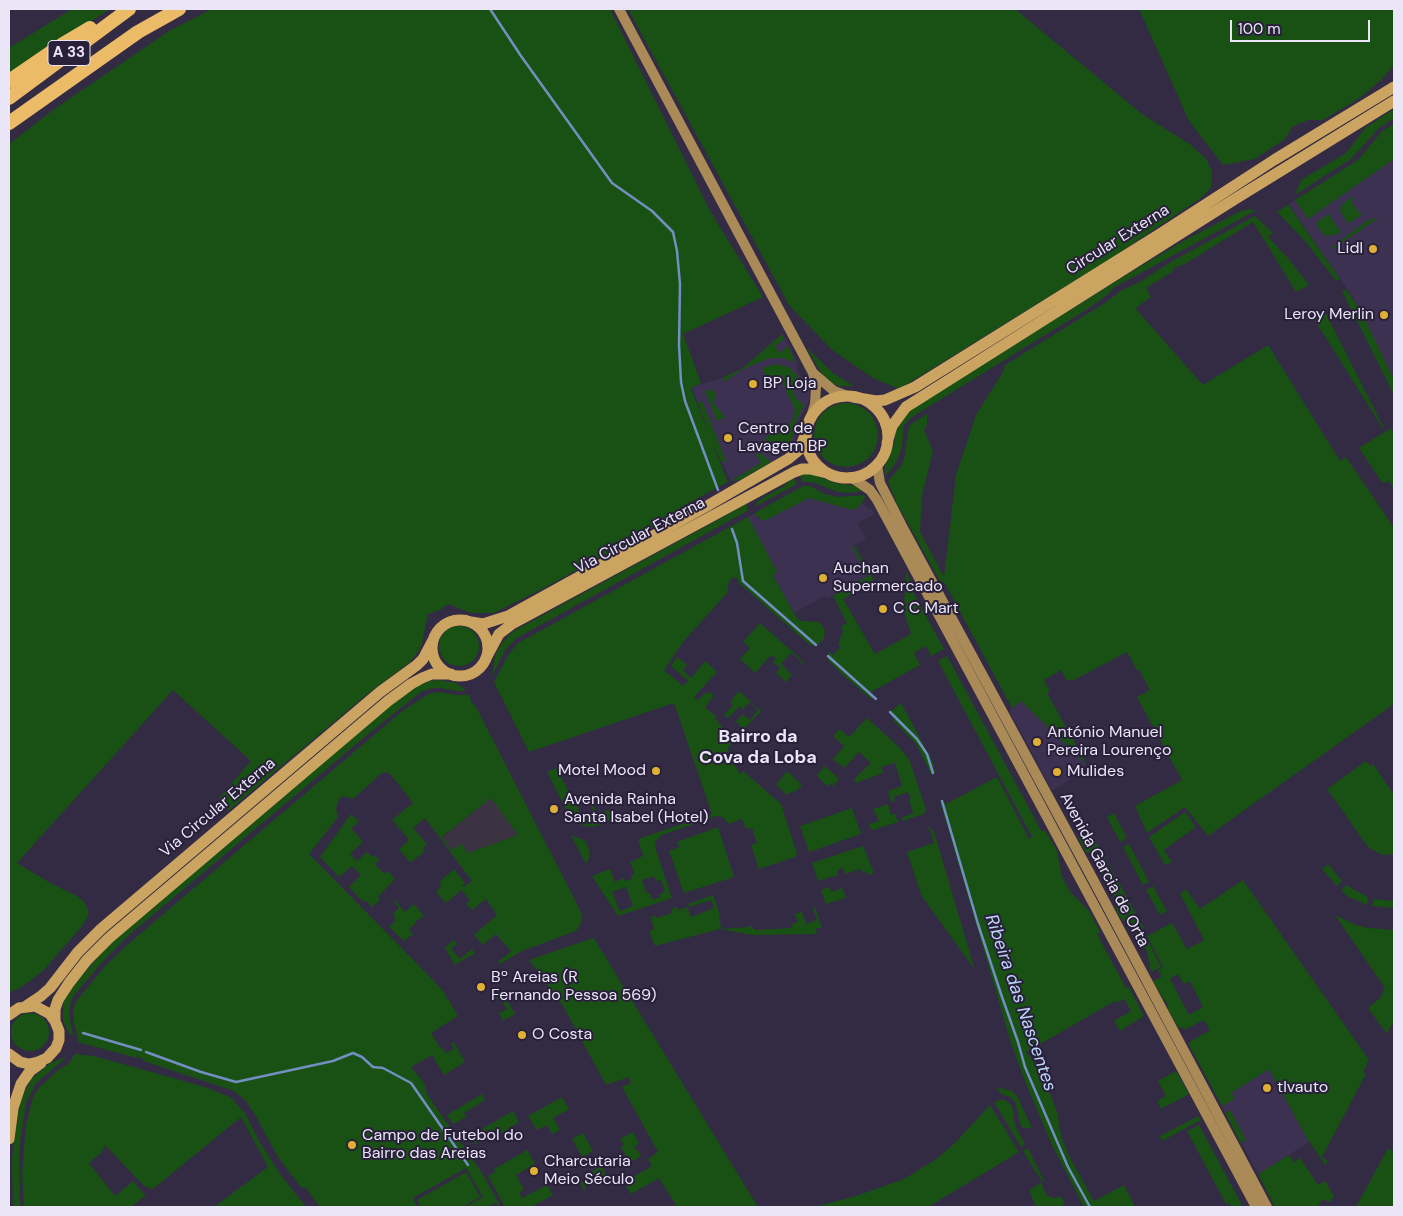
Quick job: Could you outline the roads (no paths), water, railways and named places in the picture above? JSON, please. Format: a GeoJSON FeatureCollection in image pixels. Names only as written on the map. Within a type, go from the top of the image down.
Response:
{"type":"FeatureCollection","features":[{"type":"Feature","properties":{"kind":"highway"},"geometry":{"type":"LineString","coordinates":[[9,81],[63,44],[127,9]]}},
{"type":"Feature","properties":{"kind":"highway","name":"A 33"},"geometry":{"type":"LineString","coordinates":[[9,98],[127,9]]}},
{"type":"Feature","properties":{"kind":"highway","name":"A 33"},"geometry":{"type":"LineString","coordinates":[[9,123],[138,32],[179,9]]}},
{"type":"Feature","properties":{"kind":"highway"},"geometry":{"type":"LineString","coordinates":[[9,133],[59,87]]}},
{"type":"Feature","properties":{"kind":"main road"},"geometry":{"type":"LineString","coordinates":[[619,9],[813,373],[816,387],[815,404],[806,433],[806,441],[811,456],[827,473],[842,478],[850,478],[866,473],[877,465],[882,456],[887,443],[886,425],[878,411],[866,401],[828,387],[813,373]]}},
{"type":"Feature","properties":{"kind":"main road"},"geometry":{"type":"LineString","coordinates":[[1376,98],[1394,80]]}},
{"type":"Feature","properties":{"kind":"main road","name":"Circular Externa"},"geometry":{"type":"LineString","coordinates":[[850,396],[876,401],[885,400],[915,387],[1160,234],[1274,160],[1394,87]]}},
{"type":"Feature","properties":{"kind":"main road","name":"Circular Externa"},"geometry":{"type":"LineString","coordinates":[[887,443],[892,426],[906,406],[1394,101]]}},
{"type":"Feature","properties":{"kind":"main road"},"geometry":{"type":"LineString","coordinates":[[811,418],[821,405],[827,401],[850,396]]}},
{"type":"Feature","properties":{"kind":"main road","name":"Via Circular Externa"},"geometry":{"type":"LineString","coordinates":[[471,622],[483,624],[508,616],[707,506],[788,459],[799,450],[806,433]]}},
{"type":"Feature","properties":{"kind":"main road","name":"Avenida Garcia de Orta"},"geometry":{"type":"LineString","coordinates":[[877,465],[880,483],[904,530],[1267,1207]]}},
{"type":"Feature","properties":{"kind":"main road","name":"Via Circular Externa"},"geometry":{"type":"LineString","coordinates":[[485,660],[499,634],[512,624],[794,472],[810,468],[827,473]]}},
{"type":"Feature","properties":{"kind":"main road","name":"Avenida Garcia de Orta"},"geometry":{"type":"LineString","coordinates":[[850,478],[870,490],[877,500],[1256,1207]]}},
{"type":"Feature","properties":{"kind":"main road"},"geometry":{"type":"LineString","coordinates":[[454,620],[471,622],[485,634],[488,642],[485,660],[480,668],[472,673],[463,676],[451,674],[437,663],[432,650],[433,640],[445,624],[454,620]]}},
{"type":"Feature","properties":{"kind":"main road","name":"Via Circular Externa"},"geometry":{"type":"LineString","coordinates":[[9,1015],[42,996],[78,952],[101,929],[380,692],[417,666],[433,640]]}},
{"type":"Feature","properties":{"kind":"main road","name":"Via Circular Externa"},"geometry":{"type":"LineString","coordinates":[[47,1058],[56,1048],[58,1040],[59,1031],[56,1021],[56,1009],[58,1000],[87,960],[109,938],[411,684],[432,674],[451,674]]}},
{"type":"Feature","properties":{"kind":"main road"},"geometry":{"type":"LineString","coordinates":[[26,1006],[35,1006],[43,1009],[56,1021]]}},
{"type":"Feature","properties":{"kind":"main road"},"geometry":{"type":"LineString","coordinates":[[9,1054],[20,1062],[29,1064],[47,1058]]}},
{"type":"Feature","properties":{"kind":"main road"},"geometry":{"type":"LineString","coordinates":[[9,1139],[13,1108],[21,1084],[30,1071],[47,1058]]}},
{"type":"Feature","properties":{"kind":"waterway","name":"Ribeira das Nascentes"},"geometry":{"type":"LineString","coordinates":[[490,9],[521,56],[612,183],[652,211],[673,232],[680,284],[679,345],[681,382],[685,401],[718,490]]}},
{"type":"Feature","properties":{"kind":"waterway","name":"Ribeira das Nascentes"},"geometry":{"type":"LineString","coordinates":[[732,529],[737,543],[743,581],[816,645]]}},
{"type":"Feature","properties":{"kind":"waterway","name":"Ribeira das Nascentes"},"geometry":{"type":"LineString","coordinates":[[828,656],[876,699]]}},
{"type":"Feature","properties":{"kind":"waterway","name":"Ribeira das Nascentes"},"geometry":{"type":"LineString","coordinates":[[890,712],[917,739],[927,754],[933,773]]}},
{"type":"Feature","properties":{"kind":"waterway","name":"Ribeira das Nascentes"},"geometry":{"type":"LineString","coordinates":[[942,801],[978,924],[1025,1067],[1068,1167],[1090,1207]]}},
{"type":"Feature","properties":{"kind":"waterway"},"geometry":{"type":"LineString","coordinates":[[83,1033],[141,1050]]}},
{"type":"Feature","properties":{"kind":"waterway"},"geometry":{"type":"LineString","coordinates":[[146,1052],[201,1072],[236,1082],[333,1061],[353,1053],[362,1057],[373,1067],[383,1068],[411,1083],[468,1165]]}},
{"type":"Feature","properties":{"kind":"place","name":"Lidl"},"geometry":{"type":"Point","coordinates":[1373,249]}},
{"type":"Feature","properties":{"kind":"place","name":"Leroy Merlin"},"geometry":{"type":"Point","coordinates":[1384,315]}},
{"type":"Feature","properties":{"kind":"place","name":"BP Loja"},"geometry":{"type":"Point","coordinates":[753,384]}},
{"type":"Feature","properties":{"kind":"place","name":"Centro de Lavagem BP"},"geometry":{"type":"Point","coordinates":[728,438]}},
{"type":"Feature","properties":{"kind":"place","name":"Auchan Supermercado"},"geometry":{"type":"Point","coordinates":[823,578]}},
{"type":"Feature","properties":{"kind":"place","name":"C C Mart"},"geometry":{"type":"Point","coordinates":[883,609]}},
{"type":"Feature","properties":{"kind":"place","name":"António Manuel Pereira Lourenço"},"geometry":{"type":"Point","coordinates":[1037,742]}},
{"type":"Feature","properties":{"kind":"place","name":"Motel Mood"},"geometry":{"type":"Point","coordinates":[656,771]}},
{"type":"Feature","properties":{"kind":"place","name":"Mulides"},"geometry":{"type":"Point","coordinates":[1057,772]}},
{"type":"Feature","properties":{"kind":"place","name":"Avenida Rainha Santa Isabel (Hotel)"},"geometry":{"type":"Point","coordinates":[554,809]}},
{"type":"Feature","properties":{"kind":"place","name":"Bº Areias (R Fernando Pessoa 569)"},"geometry":{"type":"Point","coordinates":[481,987]}},
{"type":"Feature","properties":{"kind":"place","name":"O Costa"},"geometry":{"type":"Point","coordinates":[522,1035]}},
{"type":"Feature","properties":{"kind":"place","name":"tlvauto"},"geometry":{"type":"Point","coordinates":[1267,1088]}},
{"type":"Feature","properties":{"kind":"place","name":"Campo de Futebol do Bairro das Areias"},"geometry":{"type":"Point","coordinates":[352,1145]}},
{"type":"Feature","properties":{"kind":"place","name":"Charcutaria Meio Século"},"geometry":{"type":"Point","coordinates":[534,1171]}},
{"type":"Feature","properties":{"kind":"district","name":"Bairro da Cova da Loba"},"geometry":{"type":"Point","coordinates":[758,748]}}]}
